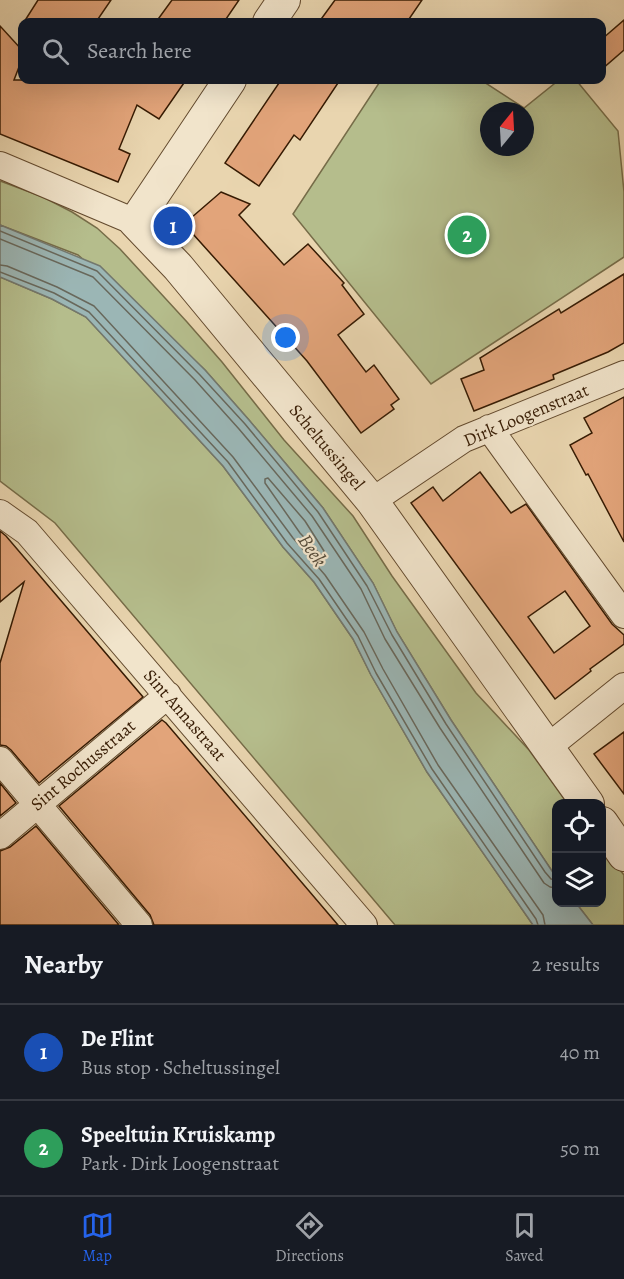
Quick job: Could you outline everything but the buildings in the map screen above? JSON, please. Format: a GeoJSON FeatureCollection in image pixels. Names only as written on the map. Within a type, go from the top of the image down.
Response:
{"type":"FeatureCollection","features":[{"type":"Feature","properties":{"kind":"street"},"geometry":{"type":"LineString","coordinates":[[272,18],[284,0]]}},
{"type":"Feature","properties":{"kind":"street"},"geometry":{"type":"LineString","coordinates":[[135,222],[227,84]]}},
{"type":"Feature","properties":{"kind":"street","name":"Scheltussingel"},"geometry":{"type":"LineString","coordinates":[[0,165],[135,222],[178,267],[372,501],[584,799]]}},
{"type":"Feature","properties":{"kind":"street","name":"Dirk Loogenstraat"},"geometry":{"type":"LineString","coordinates":[[372,501],[464,440],[624,374]]}},
{"type":"Feature","properties":{"kind":"street"},"geometry":{"type":"LineString","coordinates":[[489,428],[624,615]]}},
{"type":"Feature","properties":{"kind":"street","name":"Sint Annastraat"},"geometry":{"type":"LineString","coordinates":[[0,513],[27,532],[364,925]]}},
{"type":"Feature","properties":{"kind":"street"},"geometry":{"type":"LineString","coordinates":[[548,747],[624,686]]}},
{"type":"Feature","properties":{"kind":"street","name":"Sint Rochusstraat"},"geometry":{"type":"LineString","coordinates":[[0,836],[168,695]]}},
{"type":"Feature","properties":{"kind":"street"},"geometry":{"type":"LineString","coordinates":[[0,760],[139,925]]}},
{"type":"Feature","properties":{"kind":"street"},"geometry":{"type":"LineString","coordinates":[[606,829],[624,855]]}},
{"type":"Feature","properties":{"kind":"green space"},"geometry":{"type":"Polygon","coordinates":[[[378,84],[487,84],[515,102],[480,102],[480,156],[534,156],[534,102],[532,102],[554,84],[579,84],[618,131],[624,192],[624,257],[431,384],[293,214],[378,84]]]}},
{"type":"Feature","properties":{"kind":"green space"},"geometry":{"type":"Polygon","coordinates":[[[0,181],[43,197],[72,212],[97,228],[120,249],[222,362],[284,440],[353,516],[392,576],[476,693],[529,750],[564,799],[552,799],[552,871],[451,720],[397,632],[373,583],[323,508],[249,420],[205,370],[78,255],[0,225],[0,181]]]}},
{"type":"Feature","properties":{"kind":"green space"},"geometry":{"type":"Polygon","coordinates":[[[0,277],[52,299],[86,317],[223,466],[283,547],[314,582],[353,639],[427,772],[533,925],[395,925],[55,523],[0,481],[0,277]]]}},
{"type":"Feature","properties":{"kind":"green space"},"geometry":{"type":"Polygon","coordinates":[[[606,853],[624,875],[624,925],[593,925],[579,907],[606,907],[606,853]]]}},
{"type":"Feature","properties":{"kind":"water","name":"Beek"},"geometry":{"type":"Polygon","coordinates":[[[0,225],[100,266],[205,370],[323,508],[373,583],[397,632],[451,720],[552,871],[552,907],[579,907],[593,925],[533,925],[427,772],[353,639],[314,582],[283,547],[223,466],[86,317],[52,299],[0,277],[0,225]]]}},
{"type":"Feature","properties":{"kind":"place","name":"De Flint"},"geometry":{"type":"Point","coordinates":[173,226]}},
{"type":"Feature","properties":{"kind":"place","name":"Speeltuin Kruiskamp"},"geometry":{"type":"Point","coordinates":[467,235]}}]}
